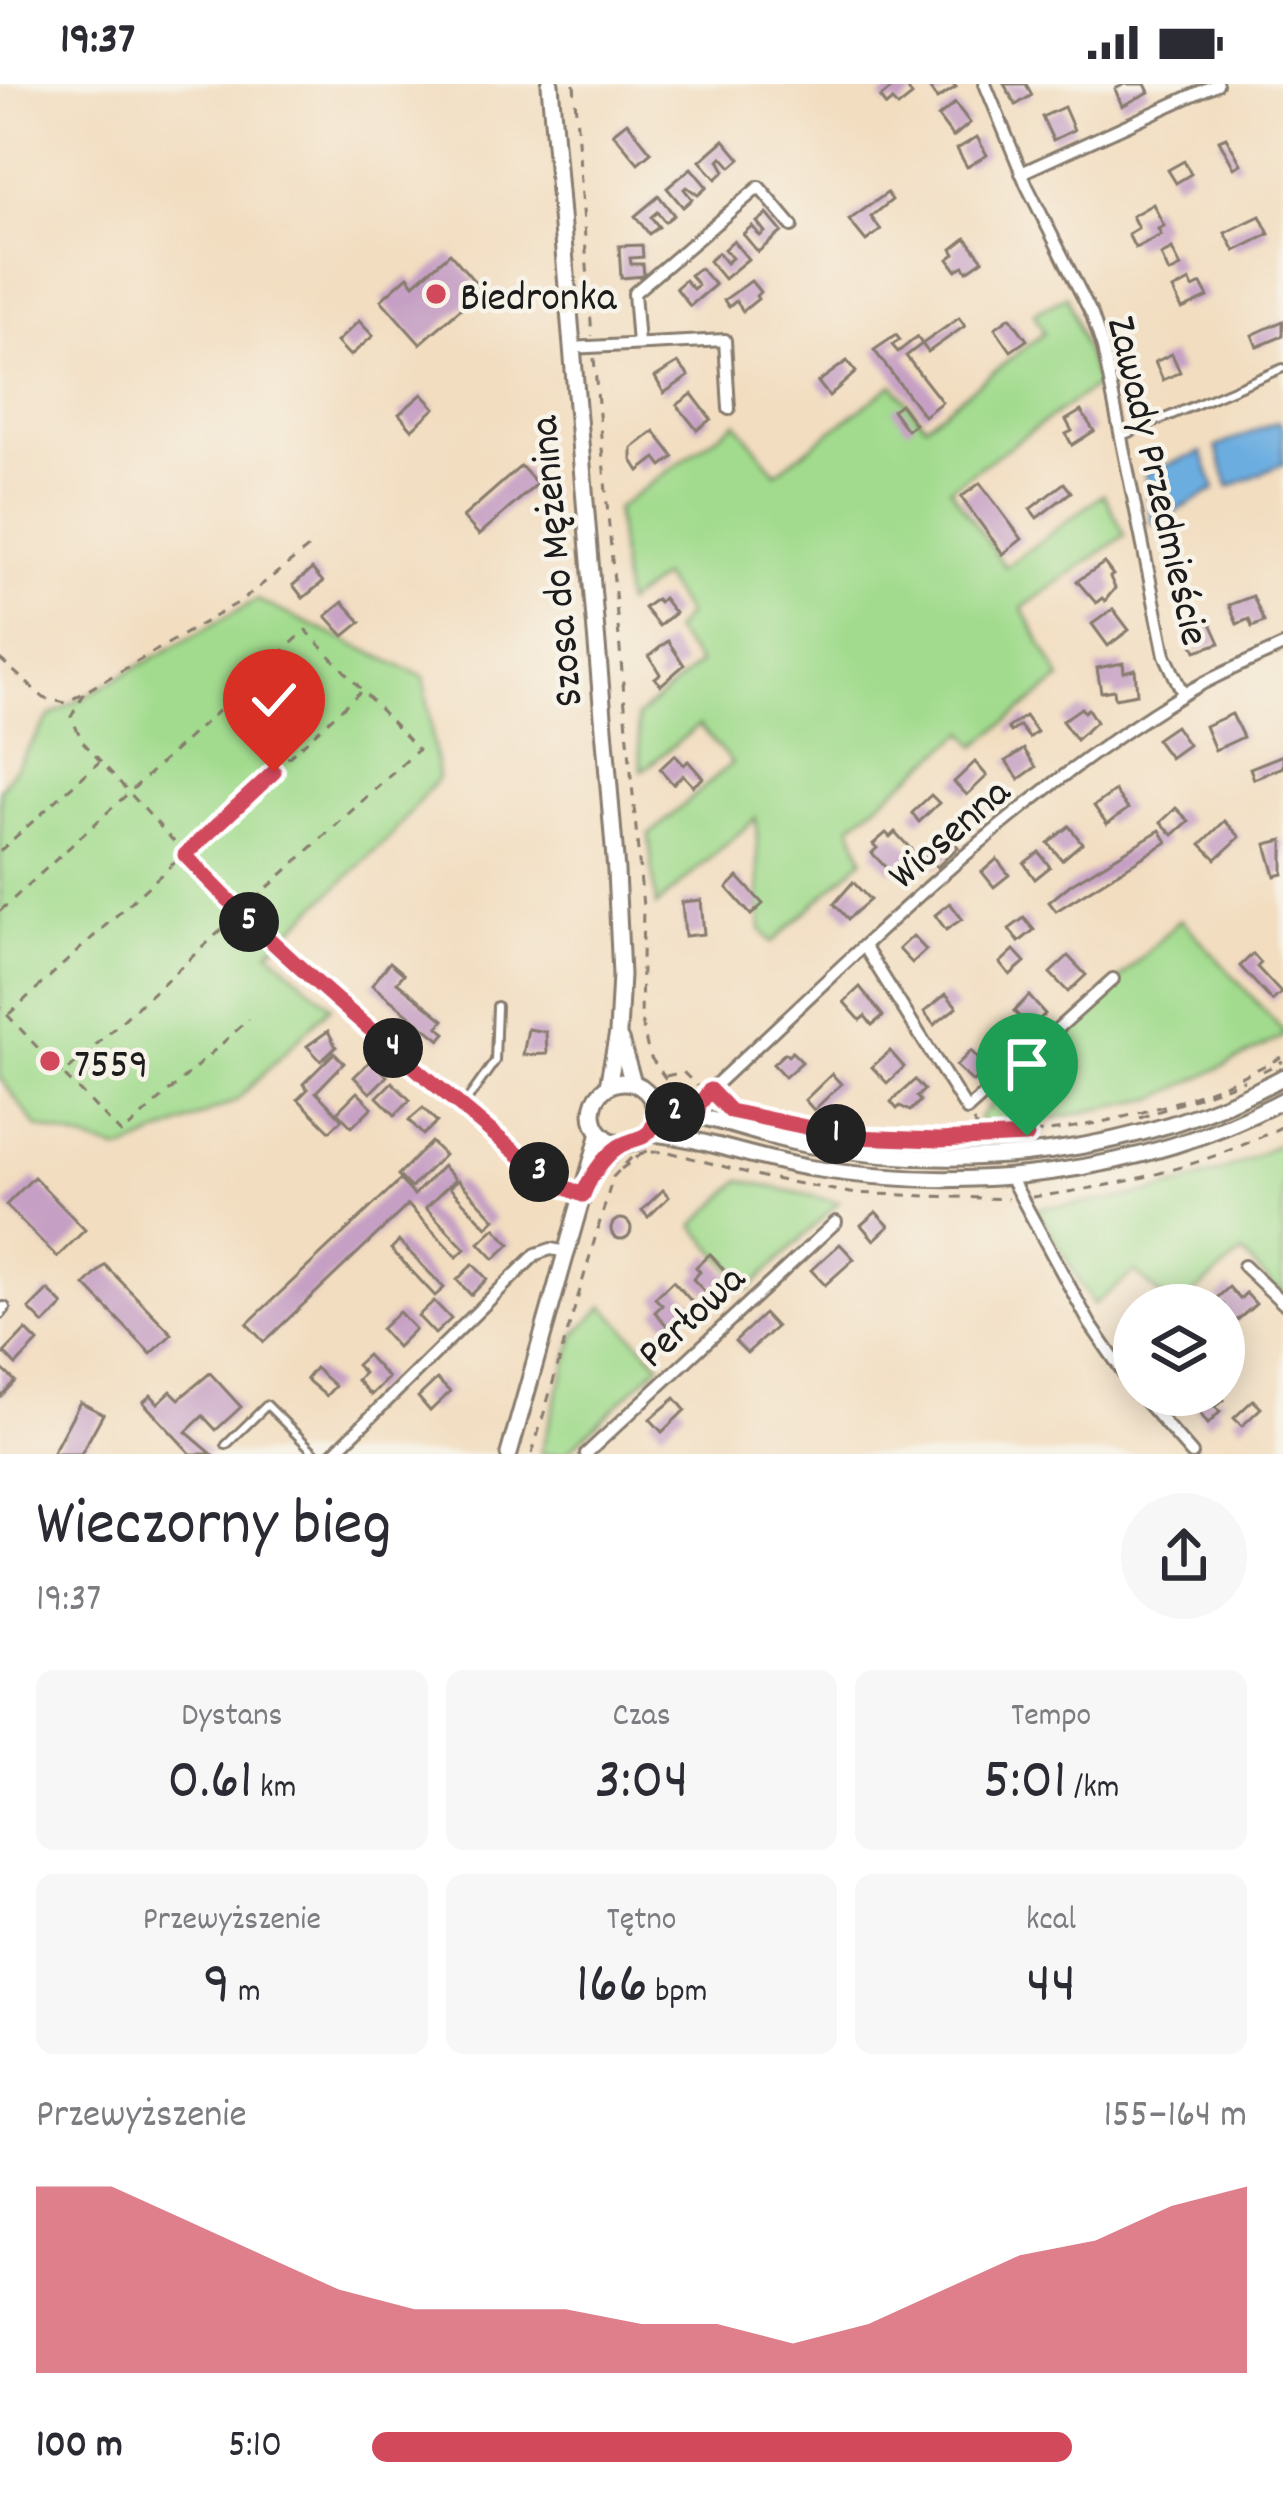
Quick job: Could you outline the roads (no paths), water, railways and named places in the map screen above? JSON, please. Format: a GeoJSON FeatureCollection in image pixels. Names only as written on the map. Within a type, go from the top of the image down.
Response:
{"type":"FeatureCollection","features":[{"type":"Feature","properties":{"kind":"main road","name":"Szosa do Mężenina"},"geometry":{"type":"LineString","coordinates":[[550,84],[616,871],[621,975],[618,1034],[608,1086]]}},
{"type":"Feature","properties":{"kind":"main road","name":"Szosa do Mężenina"},"geometry":{"type":"LineString","coordinates":[[618,1034],[633,1083]]}},
{"type":"Feature","properties":{"kind":"main road"},"geometry":{"type":"LineString","coordinates":[[509,1454],[600,1133],[593,1108],[608,1086],[633,1083],[667,1106],[636,1143],[620,1145],[600,1133]]}},
{"type":"Feature","properties":{"kind":"main road"},"geometry":{"type":"LineString","coordinates":[[589,1177],[620,1145]]}},
{"type":"Feature","properties":{"kind":"street","name":"Zawady Przedmieście"},"geometry":{"type":"LineString","coordinates":[[986,84],[1021,172],[1092,315],[1103,348],[1166,655],[1184,694]]}},
{"type":"Feature","properties":{"kind":"street"},"geometry":{"type":"LineString","coordinates":[[1021,172],[1217,84]]}},
{"type":"Feature","properties":{"kind":"street"},"geometry":{"type":"LineString","coordinates":[[638,344],[634,293],[759,188],[792,226]]}},
{"type":"Feature","properties":{"kind":"street"},"geometry":{"type":"LineString","coordinates":[[570,348],[725,340],[729,409]]}},
{"type":"Feature","properties":{"kind":"street","name":"Wiosenna"},"geometry":{"type":"LineString","coordinates":[[697,1117],[706,1094],[864,946],[1031,802],[1184,694],[1283,646]]}},
{"type":"Feature","properties":{"kind":"street"},"geometry":{"type":"LineString","coordinates":[[864,946],[967,1110],[1113,979]]}},
{"type":"Feature","properties":{"kind":"street"},"geometry":{"type":"LineString","coordinates":[[287,956],[548,1180],[583,1195]]}},
{"type":"Feature","properties":{"kind":"street"},"geometry":{"type":"LineString","coordinates":[[667,1106],[814,1147],[886,1156],[992,1156],[1138,1134],[1210,1113],[1283,1077]]}},
{"type":"Feature","properties":{"kind":"street"},"geometry":{"type":"LineString","coordinates":[[649,1133],[809,1168],[907,1179],[1009,1175],[1096,1164],[1166,1147],[1283,1100]]}},
{"type":"Feature","properties":{"kind":"street"},"geometry":{"type":"LineString","coordinates":[[809,1168],[814,1147]]}},
{"type":"Feature","properties":{"kind":"street"},"geometry":{"type":"LineString","coordinates":[[1009,1175],[1113,1357]]}},
{"type":"Feature","properties":{"kind":"street","name":"Perłowa"},"geometry":{"type":"LineString","coordinates":[[586,1454],[836,1222]]}},
{"type":"Feature","properties":{"kind":"street"},"geometry":{"type":"LineString","coordinates":[[333,1454],[536,1254],[551,1249],[567,1252]]}},
{"type":"Feature","properties":{"kind":"street"},"geometry":{"type":"LineString","coordinates":[[1244,1266],[1283,1303]]}},
{"type":"Feature","properties":{"kind":"street"},"geometry":{"type":"LineString","coordinates":[[1159,1416],[1192,1454]]}},
{"type":"Feature","properties":{"kind":"lane"},"geometry":{"type":"LineString","coordinates":[[1121,436],[1283,368]]}},
{"type":"Feature","properties":{"kind":"lane"},"geometry":{"type":"LineString","coordinates":[[463,1106],[495,1061],[497,1006]]}},
{"type":"Feature","properties":{"kind":"lane"},"geometry":{"type":"LineString","coordinates":[[226,1445],[267,1405],[316,1454]]}},
{"type":"Feature","properties":{"kind":"water"},"geometry":{"type":"Polygon","coordinates":[[[1279,421],[1283,464],[1229,487],[1216,447],[1279,421]]]}},
{"type":"Feature","properties":{"kind":"water"},"geometry":{"type":"Polygon","coordinates":[[[1202,452],[1215,489],[1152,525],[1145,473],[1202,452]]]}},
{"type":"Feature","properties":{"kind":"place","name":"Biedronka"},"geometry":{"type":"Point","coordinates":[436,294]}},
{"type":"Feature","properties":{"kind":"place","name":"7559"},"geometry":{"type":"Point","coordinates":[50,1061]}}]}
